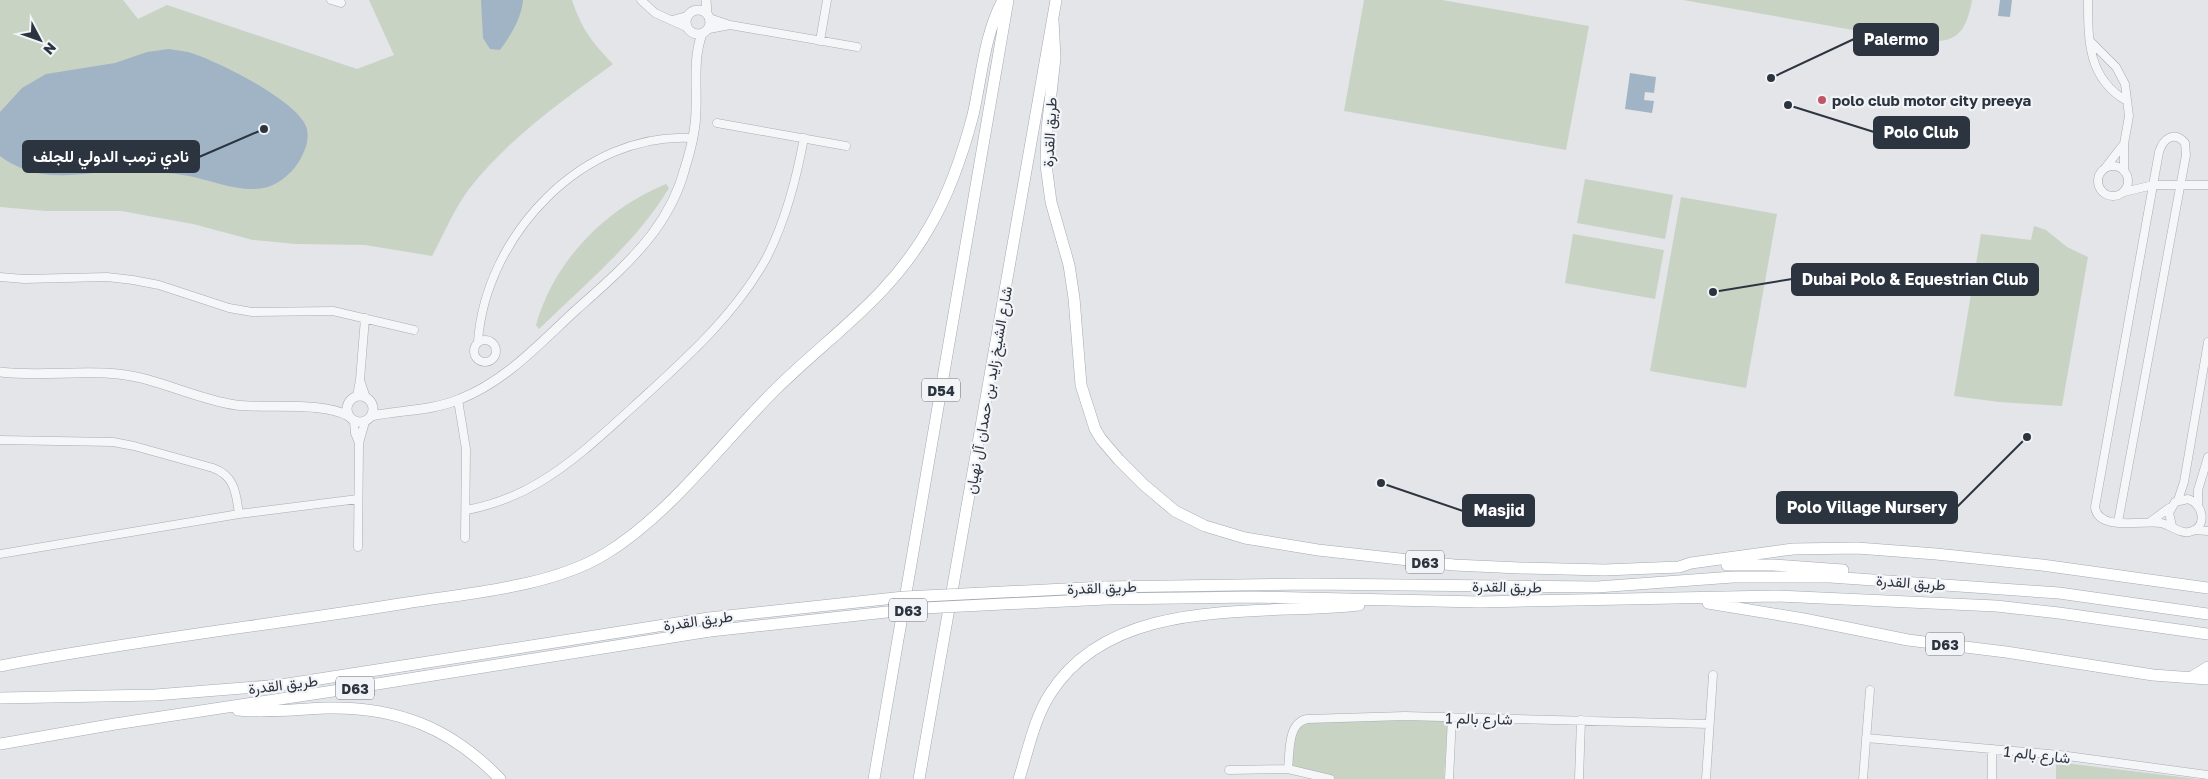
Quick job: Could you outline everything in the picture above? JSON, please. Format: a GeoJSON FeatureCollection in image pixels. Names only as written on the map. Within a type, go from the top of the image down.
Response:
{"type":"FeatureCollection","features":[{"type":"Feature","properties":{"kind":"main road"},"geometry":{"type":"LineString","coordinates":[[0,665],[121,645],[382,607],[528,582],[568,572],[613,549],[686,485],[771,394],[867,308],[907,262],[940,207],[958,163],[972,115],[988,34],[1003,0]]}},
{"type":"Feature","properties":{"kind":"main road","name":"D54"},"geometry":{"type":"LineString","coordinates":[[874,779],[1008,0]]}},
{"type":"Feature","properties":{"kind":"main road","name":"شارع الشيخ زايد بن حمدان آل نهيان"},"geometry":{"type":"LineString","coordinates":[[920,779],[1056,0]]}},
{"type":"Feature","properties":{"kind":"main road","name":"طريق القدرة"},"geometry":{"type":"LineString","coordinates":[[1053,20],[1055,58],[1047,130],[1046,165],[1050,202],[1073,289],[1081,385],[1095,429],[1118,460],[1175,511],[1204,526],[1245,538],[1318,550],[1454,565],[1604,570],[1679,567],[1692,563],[1793,550],[1857,548],[2042,565],[2208,588]]}},
{"type":"Feature","properties":{"kind":"main road"},"geometry":{"type":"LineString","coordinates":[[1679,567],[1798,566],[1853,570],[1888,580]]}},
{"type":"Feature","properties":{"kind":"main road","name":"طريق القدرة"},"geometry":{"type":"LineString","coordinates":[[0,698],[155,696],[273,686],[709,618],[904,597],[1104,587],[1308,584],[1597,587],[1765,576],[1888,580],[2060,593],[2208,614]]}},
{"type":"Feature","properties":{"kind":"main road","name":"طريق القدرة"},"geometry":{"type":"LineString","coordinates":[[0,744],[115,724],[710,631],[924,608],[1106,599],[1255,597],[1489,602],[1776,596],[1986,606],[2059,613],[2208,634]]}},
{"type":"Feature","properties":{"kind":"main road"},"geometry":{"type":"LineString","coordinates":[[1019,779],[1038,718],[1050,694],[1076,664],[1108,642],[1144,626],[1200,613],[1343,606],[1394,599]]}},
{"type":"Feature","properties":{"kind":"main road","name":"طريق القدرة"},"geometry":{"type":"LineString","coordinates":[[1684,599],[1804,619],[1908,640],[2006,652],[2160,675],[2208,679]]}},
{"type":"Feature","properties":{"kind":"main road"},"geometry":{"type":"LineString","coordinates":[[2192,678],[2208,667]]}},
{"type":"Feature","properties":{"kind":"main road"},"geometry":{"type":"LineString","coordinates":[[224,708],[270,712],[344,708],[398,716],[433,727],[478,758],[500,779]]}},
{"type":"Feature","properties":{"kind":"street"},"geometry":{"type":"LineString","coordinates":[[331,0],[341,3]]}},
{"type":"Feature","properties":{"kind":"street"},"geometry":{"type":"LineString","coordinates":[[641,0],[655,13],[689,30],[705,31],[730,25]]}},
{"type":"Feature","properties":{"kind":"street"},"geometry":{"type":"LineString","coordinates":[[329,408],[351,419],[368,419],[396,411],[423,408],[458,400],[480,390],[503,376],[633,258],[654,232],[672,202],[685,170],[693,138],[696,111],[696,52],[689,30],[690,14],[700,0]]}},
{"type":"Feature","properties":{"kind":"street"},"geometry":{"type":"LineString","coordinates":[[696,52],[705,31],[708,16],[706,0]]}},
{"type":"Feature","properties":{"kind":"street"},"geometry":{"type":"LineString","coordinates":[[820,41],[827,0]]}},
{"type":"Feature","properties":{"kind":"street"},"geometry":{"type":"LineString","coordinates":[[2088,0],[2094,62],[2102,80],[2113,92],[2127,101]]}},
{"type":"Feature","properties":{"kind":"street"},"geometry":{"type":"LineString","coordinates":[[672,20],[699,10],[730,25],[857,47]]}},
{"type":"Feature","properties":{"kind":"street"},"geometry":{"type":"LineString","coordinates":[[2091,42],[2116,67],[2125,84],[2129,123],[2124,144],[2124,170],[2128,178],[2124,192]]}},
{"type":"Feature","properties":{"kind":"street"},"geometry":{"type":"LineString","coordinates":[[717,123],[846,146]]}},
{"type":"Feature","properties":{"kind":"street"},"geometry":{"type":"LineString","coordinates":[[2118,522],[2186,148],[2182,139],[2172,136],[2167,138],[2161,145],[2095,507],[2101,518],[2118,522],[2134,524],[2150,522],[2172,526],[2182,532],[2194,530],[2208,531]]}},
{"type":"Feature","properties":{"kind":"street"},"geometry":{"type":"LineString","coordinates":[[478,342],[484,304],[497,266],[517,233],[548,198],[585,167],[622,148],[663,138],[693,138]]}},
{"type":"Feature","properties":{"kind":"street"},"geometry":{"type":"LineString","coordinates":[[467,510],[487,506],[515,495],[565,466],[591,446],[708,336],[751,283],[770,251],[790,202],[804,138]]}},
{"type":"Feature","properties":{"kind":"street"},"geometry":{"type":"LineString","coordinates":[[2124,144],[2099,174],[2100,189],[2111,196],[2153,184]]}},
{"type":"Feature","properties":{"kind":"street"},"geometry":{"type":"LineString","coordinates":[[2106,167],[2116,166],[2124,170]]}},
{"type":"Feature","properties":{"kind":"street"},"geometry":{"type":"LineString","coordinates":[[2128,178],[2153,184],[2208,185]]}},
{"type":"Feature","properties":{"kind":"street"},"geometry":{"type":"LineString","coordinates":[[0,277],[24,279],[107,277],[133,280],[159,285],[229,308],[252,312],[333,311],[414,330]]}},
{"type":"Feature","properties":{"kind":"street"},"geometry":{"type":"LineString","coordinates":[[360,443],[346,407],[358,398],[365,318]]}},
{"type":"Feature","properties":{"kind":"street"},"geometry":{"type":"LineString","coordinates":[[2150,522],[2178,500],[2184,482],[2208,342]]}},
{"type":"Feature","properties":{"kind":"street"},"geometry":{"type":"LineString","coordinates":[[0,372],[118,374],[140,378],[183,393],[234,405],[329,408],[358,398],[372,406],[396,411]]}},
{"type":"Feature","properties":{"kind":"street"},"geometry":{"type":"LineString","coordinates":[[458,400],[466,449],[467,510],[465,538]]}},
{"type":"Feature","properties":{"kind":"street"},"geometry":{"type":"LineString","coordinates":[[358,548],[360,443],[372,406]]}},
{"type":"Feature","properties":{"kind":"street"},"geometry":{"type":"LineString","coordinates":[[0,440],[113,442],[213,468],[222,471],[234,484],[239,514]]}},
{"type":"Feature","properties":{"kind":"street"},"geometry":{"type":"LineString","coordinates":[[2198,504],[2198,490],[2208,457]]}},
{"type":"Feature","properties":{"kind":"street"},"geometry":{"type":"LineString","coordinates":[[0,554],[239,514],[358,499]]}},
{"type":"Feature","properties":{"kind":"street"},"geometry":{"type":"LineString","coordinates":[[2178,500],[2188,499],[2198,504],[2205,515],[2199,526],[2194,530]]}},
{"type":"Feature","properties":{"kind":"street"},"geometry":{"type":"LineString","coordinates":[[2171,506],[2168,513],[2172,526]]}},
{"type":"Feature","properties":{"kind":"street"},"geometry":{"type":"LineString","coordinates":[[1706,779],[1712,676]]}},
{"type":"Feature","properties":{"kind":"street"},"geometry":{"type":"LineString","coordinates":[[1863,779],[1870,690]]}},
{"type":"Feature","properties":{"kind":"street","name":"شارع بالم 1"},"geometry":{"type":"LineString","coordinates":[[1288,770],[1292,733],[1295,726],[1302,720],[1405,716],[1709,724]]}},
{"type":"Feature","properties":{"kind":"street"},"geometry":{"type":"LineString","coordinates":[[1449,779],[1452,717]]}},
{"type":"Feature","properties":{"kind":"street"},"geometry":{"type":"LineString","coordinates":[[1579,779],[1581,720]]}},
{"type":"Feature","properties":{"kind":"street","name":"شارع بالم 1"},"geometry":{"type":"LineString","coordinates":[[1866,738],[2060,756],[2208,775]]}},
{"type":"Feature","properties":{"kind":"street"},"geometry":{"type":"LineString","coordinates":[[1992,749],[1992,779]]}},
{"type":"Feature","properties":{"kind":"street"},"geometry":{"type":"LineString","coordinates":[[1229,770],[1288,770],[1330,779]]}},
{"type":"Feature","properties":{"kind":"green space"},"geometry":{"type":"Polygon","coordinates":[[[0,0],[123,0],[138,19],[167,5],[357,69],[394,55],[369,0],[572,0],[588,35],[613,64],[536,122],[501,153],[469,189],[432,256],[365,245],[296,244],[253,240],[193,224],[121,211],[46,211],[0,207],[0,0]]]}},
{"type":"Feature","properties":{"kind":"green space"},"geometry":{"type":"Polygon","coordinates":[[[1364,0],[1442,0],[1589,26],[1566,150],[1344,111],[1364,0]]]}},
{"type":"Feature","properties":{"kind":"green space"},"geometry":{"type":"Polygon","coordinates":[[[1683,0],[1972,0],[1964,26],[1958,34],[1950,39],[1931,41],[1904,39],[1683,0]]]}},
{"type":"Feature","properties":{"kind":"green space"},"geometry":{"type":"Polygon","coordinates":[[[1585,179],[1673,195],[1665,239],[1577,223],[1585,179]]]}},
{"type":"Feature","properties":{"kind":"green space"},"geometry":{"type":"Polygon","coordinates":[[[666,184],[669,188],[641,227],[592,279],[539,329],[536,325],[555,279],[585,240],[622,208],[666,184]]]}},
{"type":"Feature","properties":{"kind":"green space"},"geometry":{"type":"Polygon","coordinates":[[[1681,197],[1777,214],[1746,388],[1650,371],[1681,197]]]}},
{"type":"Feature","properties":{"kind":"green space"},"geometry":{"type":"Polygon","coordinates":[[[2034,226],[2046,230],[2067,247],[2088,257],[2062,406],[1999,402],[1954,396],[1981,234],[2031,240],[2034,226]]]}},
{"type":"Feature","properties":{"kind":"green space"},"geometry":{"type":"Polygon","coordinates":[[[1573,234],[1664,250],[1655,299],[1565,283],[1573,234]]]}},
{"type":"Feature","properties":{"kind":"green space"},"geometry":{"type":"Polygon","coordinates":[[[1448,719],[1444,779],[1334,779],[1291,769],[1295,737],[1305,722],[1448,719]]]}},
{"type":"Feature","properties":{"kind":"green space"},"geometry":{"type":"Polygon","coordinates":[[[2056,762],[2198,779],[2056,779],[2056,762]]]}},
{"type":"Feature","properties":{"kind":"water"},"geometry":{"type":"Polygon","coordinates":[[[481,0],[523,0],[515,27],[500,50],[490,49],[483,38],[481,0]]]}},
{"type":"Feature","properties":{"kind":"water"},"geometry":{"type":"Polygon","coordinates":[[[2000,0],[2012,0],[2010,17],[1998,16],[2000,0]]]}},
{"type":"Feature","properties":{"kind":"water"},"geometry":{"type":"Polygon","coordinates":[[[169,49],[200,56],[235,72],[274,95],[301,118],[307,129],[307,144],[298,163],[287,176],[268,187],[248,189],[179,174],[158,172],[106,172],[75,175],[41,174],[19,167],[0,156],[0,112],[22,88],[46,74],[115,63],[147,52],[169,49]]]}},
{"type":"Feature","properties":{"kind":"water"},"geometry":{"type":"Polygon","coordinates":[[[1630,73],[1656,77],[1654,93],[1645,92],[1644,100],[1654,101],[1652,113],[1625,109],[1630,73]]]}},
{"type":"Feature","properties":{"kind":"place","name":"Palermo"},"geometry":{"type":"Point","coordinates":[1771,78]}},
{"type":"Feature","properties":{"kind":"place","name":"polo club motor city preeya"},"geometry":{"type":"Point","coordinates":[1822,100]}},
{"type":"Feature","properties":{"kind":"place","name":"Polo Club"},"geometry":{"type":"Point","coordinates":[1788,105]}},
{"type":"Feature","properties":{"kind":"place","name":"نادي ترمب الدولي للجلف"},"geometry":{"type":"Point","coordinates":[264,129]}},
{"type":"Feature","properties":{"kind":"place","name":"Dubai Polo & Equestrian Club"},"geometry":{"type":"Point","coordinates":[1713,292]}},
{"type":"Feature","properties":{"kind":"place","name":"Polo Village Nursery"},"geometry":{"type":"Point","coordinates":[2027,437]}},
{"type":"Feature","properties":{"kind":"place","name":"Masjid"},"geometry":{"type":"Point","coordinates":[1381,483]}}]}
